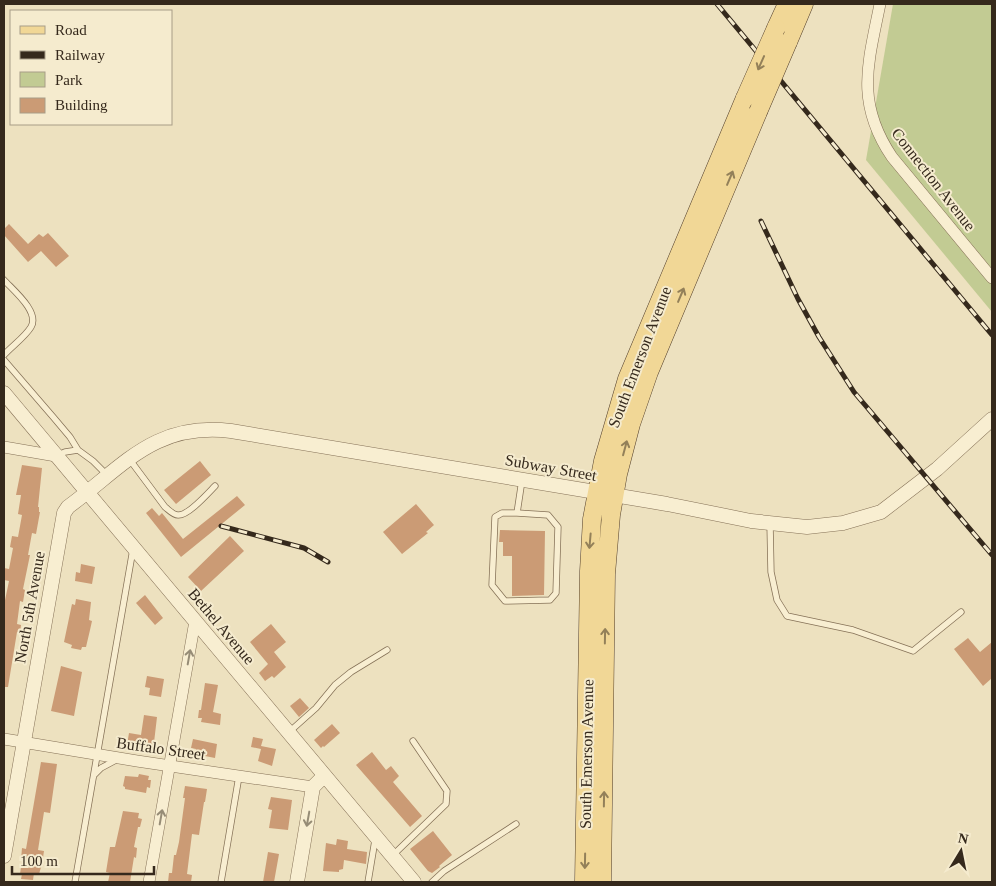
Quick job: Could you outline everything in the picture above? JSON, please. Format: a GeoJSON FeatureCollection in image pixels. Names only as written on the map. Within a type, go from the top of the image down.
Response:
{"type":"FeatureCollection","features":[{"type":"Feature","properties":{"kind":"main road","name":"South Emerson Avenue"},"geometry":{"type":"LineString","coordinates":[[602,882],[606,494],[609,436],[624,388],[702,198],[787,4]]}},
{"type":"Feature","properties":{"kind":"main road","name":"South Emerson Avenue"},"geometry":{"type":"LineString","coordinates":[[584,882],[589,571],[592,519],[606,494],[623,453],[640,396],[712,220],[804,4]]}},
{"type":"Feature","properties":{"kind":"street","name":"Connection Avenue"},"geometry":{"type":"LineString","coordinates":[[880,4],[868,64],[867,81],[869,108],[875,127],[892,157],[992,278]]}},
{"type":"Feature","properties":{"kind":"street","name":"Bethel Avenue"},"geometry":{"type":"LineString","coordinates":[[4,393],[414,882]]}},
{"type":"Feature","properties":{"kind":"street","name":"Subway Street"},"geometry":{"type":"LineString","coordinates":[[86,491],[146,446],[184,432],[212,429],[606,494],[770,524],[807,527],[825,526],[860,519],[881,512],[937,469],[992,419]]}},
{"type":"Feature","properties":{"kind":"street"},"geometry":{"type":"LineString","coordinates":[[4,447],[56,456]]}},
{"type":"Feature","properties":{"kind":"street","name":"North 5th Avenue"},"geometry":{"type":"LineString","coordinates":[[4,856],[63,516],[68,507],[86,491]]}},
{"type":"Feature","properties":{"kind":"street"},"geometry":{"type":"LineString","coordinates":[[149,882],[195,621]]}},
{"type":"Feature","properties":{"kind":"street","name":"Buffalo Street"},"geometry":{"type":"LineString","coordinates":[[4,739],[313,787]]}},
{"type":"Feature","properties":{"kind":"street"},"geometry":{"type":"LineString","coordinates":[[297,882],[313,787],[324,776]]}},
{"type":"Feature","properties":{"kind":"lane"},"geometry":{"type":"LineString","coordinates":[[4,280],[34,315],[31,328],[4,354]]}},
{"type":"Feature","properties":{"kind":"lane"},"geometry":{"type":"LineString","coordinates":[[4,360],[60,424],[78,450],[107,475]]}},
{"type":"Feature","properties":{"kind":"lane"},"geometry":{"type":"LineString","coordinates":[[56,456],[78,450]]}},
{"type":"Feature","properties":{"kind":"lane"},"geometry":{"type":"LineString","coordinates":[[128,458],[165,507],[177,516],[185,514],[215,486]]}},
{"type":"Feature","properties":{"kind":"lane"},"geometry":{"type":"LineString","coordinates":[[517,513],[522,480]]}},
{"type":"Feature","properties":{"kind":"lane"},"geometry":{"type":"LineString","coordinates":[[502,513],[517,513],[548,515],[558,527],[556,593],[550,600],[505,601],[492,585],[495,517],[502,513]]}},
{"type":"Feature","properties":{"kind":"lane"},"geometry":{"type":"LineString","coordinates":[[770,524],[771,572],[777,600],[786,616],[853,630],[913,651],[961,612]]}},
{"type":"Feature","properties":{"kind":"lane"},"geometry":{"type":"LineString","coordinates":[[75,882],[133,547]]}},
{"type":"Feature","properties":{"kind":"lane"},"geometry":{"type":"LineString","coordinates":[[288,732],[316,708],[335,686],[351,672],[387,650]]}},
{"type":"Feature","properties":{"kind":"lane"},"geometry":{"type":"LineString","coordinates":[[392,856],[446,804],[447,791],[413,741]]}},
{"type":"Feature","properties":{"kind":"lane"},"geometry":{"type":"LineString","coordinates":[[94,776],[101,768],[121,758]]}},
{"type":"Feature","properties":{"kind":"lane"},"geometry":{"type":"LineString","coordinates":[[221,882],[240,776]]}},
{"type":"Feature","properties":{"kind":"lane"},"geometry":{"type":"LineString","coordinates":[[432,882],[444,871],[516,824]]}},
{"type":"Feature","properties":{"kind":"lane"},"geometry":{"type":"LineString","coordinates":[[368,882],[376,837]]}},
{"type":"Feature","properties":{"kind":"green space"},"geometry":{"type":"Polygon","coordinates":[[[893,4],[992,4],[992,312],[866,160],[893,4]]]}},
{"type":"Feature","properties":{"kind":"building"},"geometry":{"type":"Polygon","coordinates":[[[9,224],[28,244],[39,234],[43,237],[48,233],[69,256],[56,267],[41,251],[28,262],[4,235],[4,229],[9,224]]]}},
{"type":"Feature","properties":{"kind":"building"},"geometry":{"type":"Polygon","coordinates":[[[200,461],[211,475],[176,504],[164,490],[200,461]]]}},
{"type":"Feature","properties":{"kind":"building"},"geometry":{"type":"Polygon","coordinates":[[[22,465],[42,468],[38,507],[40,512],[36,534],[32,533],[28,555],[30,555],[23,589],[25,590],[23,602],[20,601],[17,624],[21,625],[20,633],[17,632],[8,687],[4,687],[4,605],[9,581],[4,580],[4,568],[9,569],[13,548],[10,547],[12,536],[18,537],[22,515],[18,514],[21,495],[16,495],[22,465]]]}},
{"type":"Feature","properties":{"kind":"building"},"geometry":{"type":"Polygon","coordinates":[[[237,496],[245,505],[181,557],[146,513],[152,508],[159,516],[162,513],[183,539],[237,496]]]}},
{"type":"Feature","properties":{"kind":"building"},"geometry":{"type":"Polygon","coordinates":[[[416,504],[434,525],[426,532],[428,533],[402,554],[383,532],[416,504]]]}},
{"type":"Feature","properties":{"kind":"building"},"geometry":{"type":"Polygon","coordinates":[[[500,530],[545,531],[544,595],[512,596],[512,556],[503,556],[503,542],[499,542],[500,530]]]}},
{"type":"Feature","properties":{"kind":"building"},"geometry":{"type":"Polygon","coordinates":[[[230,536],[244,551],[201,591],[188,577],[230,536]]]}},
{"type":"Feature","properties":{"kind":"building"},"geometry":{"type":"Polygon","coordinates":[[[81,564],[95,567],[92,584],[75,581],[76,572],[80,573],[81,564]]]}},
{"type":"Feature","properties":{"kind":"building"},"geometry":{"type":"Polygon","coordinates":[[[145,595],[163,618],[155,625],[136,603],[145,595]]]}},
{"type":"Feature","properties":{"kind":"building"},"geometry":{"type":"Polygon","coordinates":[[[76,599],[91,602],[89,620],[92,621],[86,647],[82,647],[81,650],[71,648],[72,645],[64,642],[72,604],[75,605],[76,599]]]}},
{"type":"Feature","properties":{"kind":"building"},"geometry":{"type":"Polygon","coordinates":[[[271,624],[286,642],[274,652],[286,667],[274,678],[272,676],[265,681],[259,673],[268,664],[250,642],[271,624]]]}},
{"type":"Feature","properties":{"kind":"building"},"geometry":{"type":"Polygon","coordinates":[[[968,638],[980,652],[992,642],[992,678],[983,686],[954,649],[968,638]]]}},
{"type":"Feature","properties":{"kind":"building"},"geometry":{"type":"Polygon","coordinates":[[[61,666],[82,672],[74,716],[51,711],[61,666]]]}},
{"type":"Feature","properties":{"kind":"building"},"geometry":{"type":"Polygon","coordinates":[[[147,676],[164,679],[161,697],[149,695],[150,688],[145,687],[147,676]]]}},
{"type":"Feature","properties":{"kind":"building"},"geometry":{"type":"Polygon","coordinates":[[[205,683],[218,685],[213,712],[221,714],[220,725],[201,722],[202,718],[198,718],[205,683]]]}},
{"type":"Feature","properties":{"kind":"building"},"geometry":{"type":"Polygon","coordinates":[[[300,698],[309,708],[299,717],[290,706],[300,698]]]}},
{"type":"Feature","properties":{"kind":"building"},"geometry":{"type":"Polygon","coordinates":[[[144,715],[157,717],[153,751],[127,745],[129,733],[141,735],[144,715]]]}},
{"type":"Feature","properties":{"kind":"building"},"geometry":{"type":"Polygon","coordinates":[[[332,724],[340,733],[321,748],[314,740],[332,724]]]}},
{"type":"Feature","properties":{"kind":"building"},"geometry":{"type":"Polygon","coordinates":[[[253,737],[263,739],[261,746],[276,749],[272,766],[258,761],[261,749],[251,747],[253,737]]]}},
{"type":"Feature","properties":{"kind":"building"},"geometry":{"type":"Polygon","coordinates":[[[193,739],[217,744],[215,758],[195,754],[196,749],[191,748],[193,739]]]}},
{"type":"Feature","properties":{"kind":"building"},"geometry":{"type":"Polygon","coordinates":[[[372,752],[386,770],[391,766],[399,776],[393,782],[422,816],[410,827],[356,765],[372,752]]]}},
{"type":"Feature","properties":{"kind":"building"},"geometry":{"type":"Polygon","coordinates":[[[41,762],[57,764],[50,813],[44,812],[38,850],[44,851],[42,864],[39,874],[34,873],[33,880],[21,879],[22,848],[26,849],[41,762]]]}},
{"type":"Feature","properties":{"kind":"building"},"geometry":{"type":"Polygon","coordinates":[[[139,774],[149,776],[148,780],[151,780],[150,788],[147,787],[146,793],[125,789],[123,786],[125,776],[138,777],[139,774]]]}},
{"type":"Feature","properties":{"kind":"building"},"geometry":{"type":"Polygon","coordinates":[[[185,786],[207,789],[199,835],[192,834],[187,874],[192,875],[191,882],[168,882],[179,842],[185,786]]]}},
{"type":"Feature","properties":{"kind":"building"},"geometry":{"type":"Polygon","coordinates":[[[271,797],[292,800],[288,830],[269,828],[272,810],[268,809],[271,797]]]}},
{"type":"Feature","properties":{"kind":"building"},"geometry":{"type":"Polygon","coordinates":[[[123,811],[139,813],[138,818],[142,819],[140,827],[138,827],[134,847],[137,848],[136,858],[134,857],[130,882],[108,882],[110,873],[106,872],[110,847],[115,847],[123,811]]]}},
{"type":"Feature","properties":{"kind":"building"},"geometry":{"type":"Polygon","coordinates":[[[433,831],[452,855],[432,873],[428,871],[410,849],[433,831]]]}},
{"type":"Feature","properties":{"kind":"building"},"geometry":{"type":"Polygon","coordinates":[[[337,839],[348,841],[347,849],[367,852],[366,864],[344,860],[343,869],[339,870],[339,872],[323,871],[326,843],[336,845],[337,839]]]}},
{"type":"Feature","properties":{"kind":"building"},"geometry":{"type":"Polygon","coordinates":[[[268,852],[279,854],[274,882],[263,882],[268,852]]]}},
{"type":"Feature","properties":{"kind":"railway"},"geometry":{"type":"LineString","coordinates":[[717,4],[992,335]]}},
{"type":"Feature","properties":{"kind":"railway"},"geometry":{"type":"LineString","coordinates":[[761,221],[798,299],[819,337],[854,392],[992,555]]}},
{"type":"Feature","properties":{"kind":"railway"},"geometry":{"type":"LineString","coordinates":[[221,526],[304,548],[328,562]]}}]}
